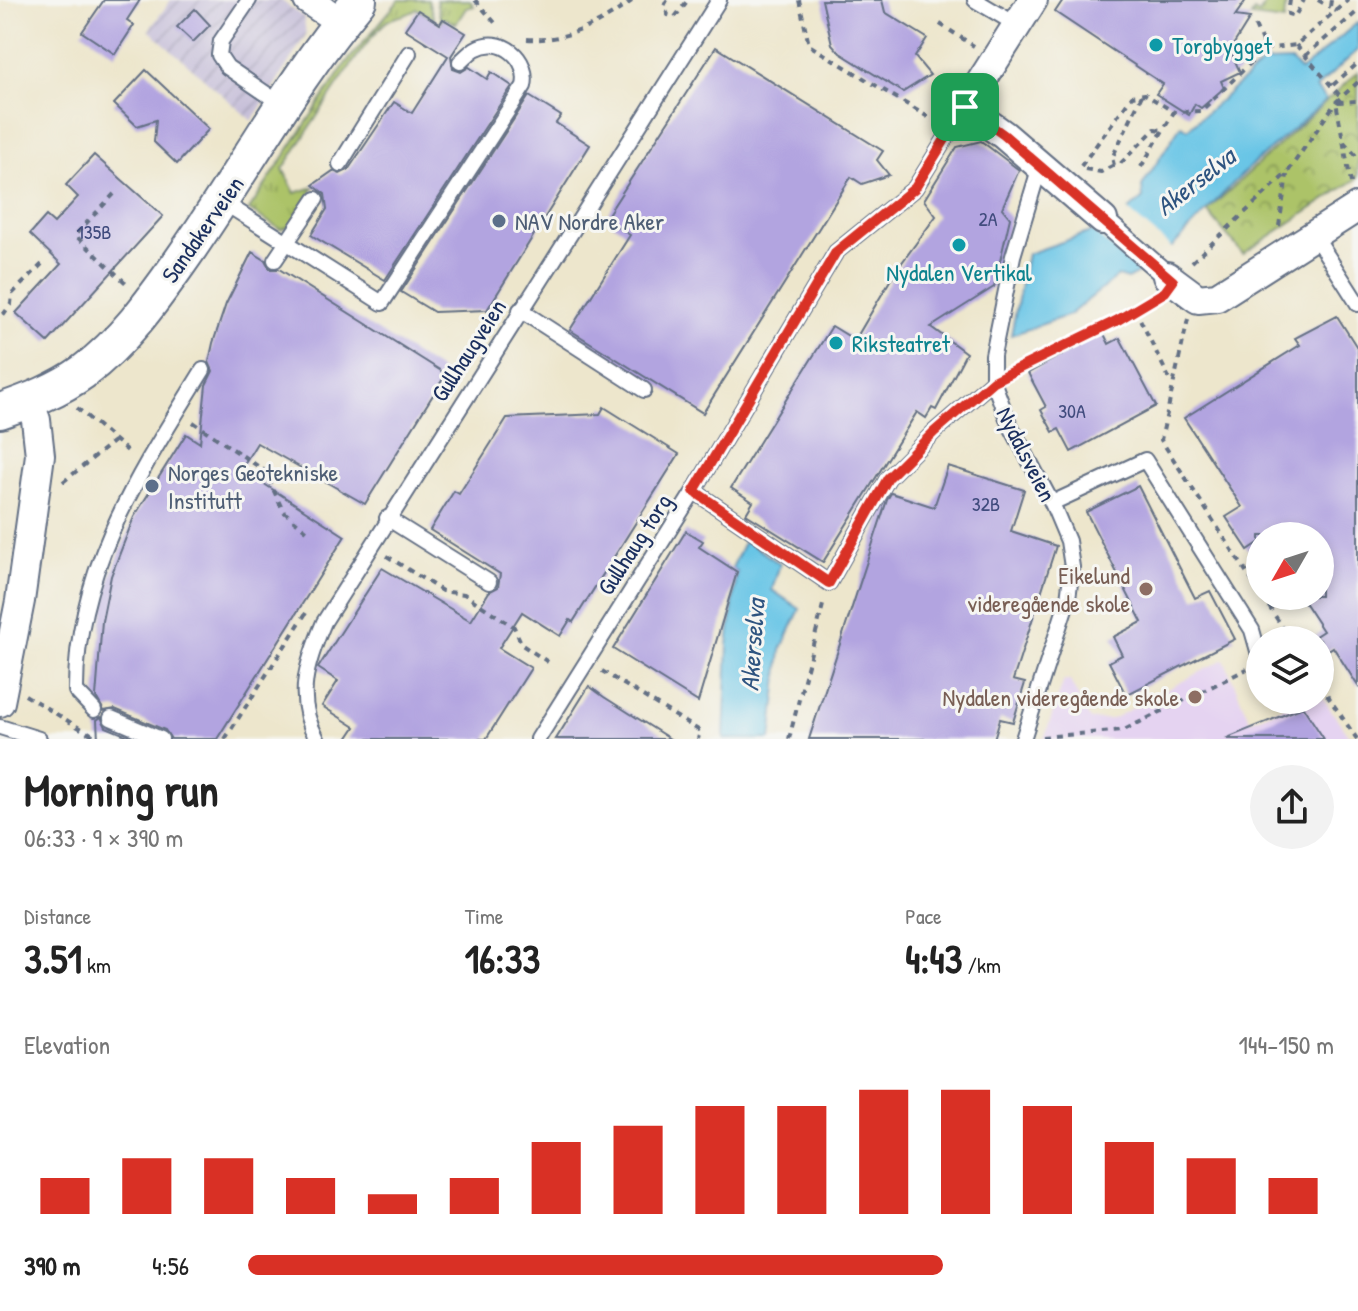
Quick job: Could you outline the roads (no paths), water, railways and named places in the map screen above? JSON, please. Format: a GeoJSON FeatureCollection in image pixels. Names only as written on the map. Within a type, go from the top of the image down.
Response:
{"type":"FeatureCollection","features":[{"type":"Feature","properties":{"kind":"street"},"geometry":{"type":"LineString","coordinates":[[308,0],[350,11]]}},
{"type":"Feature","properties":{"kind":"street"},"geometry":{"type":"LineString","coordinates":[[1033,0],[965,107],[1198,299],[1217,297],[1314,235],[1355,198]]}},
{"type":"Feature","properties":{"kind":"street","name":"Sandakerveien"},"geometry":{"type":"LineString","coordinates":[[14,406],[82,372],[129,330],[223,202],[350,11]]}},
{"type":"Feature","properties":{"kind":"street"},"geometry":{"type":"LineString","coordinates":[[12,698],[20,601],[40,455],[36,420],[14,406]]}},
{"type":"Feature","properties":{"kind":"lane"},"geometry":{"type":"LineString","coordinates":[[249,0],[221,41],[219,55],[227,67],[284,106]]}},
{"type":"Feature","properties":{"kind":"lane","name":"Gullhaugveien"},"geometry":{"type":"LineString","coordinates":[[317,739],[307,721],[302,693],[309,658],[324,622],[387,518],[719,0]]}},
{"type":"Feature","properties":{"kind":"lane"},"geometry":{"type":"LineString","coordinates":[[975,0],[1017,25]]}},
{"type":"Feature","properties":{"kind":"lane"},"geometry":{"type":"LineString","coordinates":[[223,202],[382,303],[524,86],[527,75],[518,56],[499,47],[476,49],[460,62]]}},
{"type":"Feature","properties":{"kind":"lane"},"geometry":{"type":"LineString","coordinates":[[340,164],[409,53]]}},
{"type":"Feature","properties":{"kind":"lane","name":"Gullhaug torg"},"geometry":{"type":"LineString","coordinates":[[538,739],[694,491],[836,252],[915,188],[965,107]]}},
{"type":"Feature","properties":{"kind":"lane","name":"Nydalsveien"},"geometry":{"type":"LineString","coordinates":[[1030,738],[1068,599],[1072,567],[1068,541],[1052,503],[1008,421],[993,381],[993,355],[1013,256],[1040,166]]}},
{"type":"Feature","properties":{"kind":"lane"},"geometry":{"type":"LineString","coordinates":[[275,260],[316,199]]}},
{"type":"Feature","properties":{"kind":"lane"},"geometry":{"type":"LineString","coordinates":[[1314,235],[1358,304]]}},
{"type":"Feature","properties":{"kind":"lane"},"geometry":{"type":"LineString","coordinates":[[520,310],[644,390]]}},
{"type":"Feature","properties":{"kind":"lane"},"geometry":{"type":"LineString","coordinates":[[94,710],[76,691],[87,598],[109,533],[145,463],[203,370]]}},
{"type":"Feature","properties":{"kind":"lane"},"geometry":{"type":"LineString","coordinates":[[694,491],[829,583],[888,478],[934,432],[993,381]]}},
{"type":"Feature","properties":{"kind":"lane"},"geometry":{"type":"LineString","coordinates":[[1052,503],[1145,460],[1249,626]]}},
{"type":"Feature","properties":{"kind":"lane"},"geometry":{"type":"LineString","coordinates":[[387,518],[489,582]]}},
{"type":"Feature","properties":{"kind":"lane"},"geometry":{"type":"LineString","coordinates":[[111,718],[161,739]]}},
{"type":"Feature","properties":{"kind":"lane"},"geometry":{"type":"LineString","coordinates":[[0,727],[39,739]]}},
{"type":"Feature","properties":{"kind":"water","name":"Akerselva"},"geometry":{"type":"Polygon","coordinates":[[[1358,22],[1358,50],[1316,88],[1326,100],[1245,172],[1165,253],[1127,279],[1118,276],[1069,315],[1011,335],[1027,254],[1097,230],[1120,218],[1143,198],[1142,186],[1181,125],[1188,129],[1264,62],[1291,61],[1301,71],[1358,22]]]}},
{"type":"Feature","properties":{"kind":"water","name":"Akerselva"},"geometry":{"type":"Polygon","coordinates":[[[745,540],[780,564],[772,590],[800,609],[781,650],[771,739],[724,739],[728,645],[737,572],[732,568],[745,540]]]}},
{"type":"Feature","properties":{"kind":"place","name":"Torgbygget"},"geometry":{"type":"Point","coordinates":[1156,45]}},
{"type":"Feature","properties":{"kind":"place","name":"NAV Nordre Aker"},"geometry":{"type":"Point","coordinates":[499,221]}},
{"type":"Feature","properties":{"kind":"place","name":"Nydalen Vertikal"},"geometry":{"type":"Point","coordinates":[959,245]}},
{"type":"Feature","properties":{"kind":"place","name":"Riksteatret"},"geometry":{"type":"Point","coordinates":[836,343]}},
{"type":"Feature","properties":{"kind":"place","name":"Norges Geotekniske Institutt"},"geometry":{"type":"Point","coordinates":[152,486]}},
{"type":"Feature","properties":{"kind":"place","name":"Eikelund videregående skole"},"geometry":{"type":"Point","coordinates":[1146,589]}},
{"type":"Feature","properties":{"kind":"place","name":"Nydalen videregående skole"},"geometry":{"type":"Point","coordinates":[1195,697]}}]}
